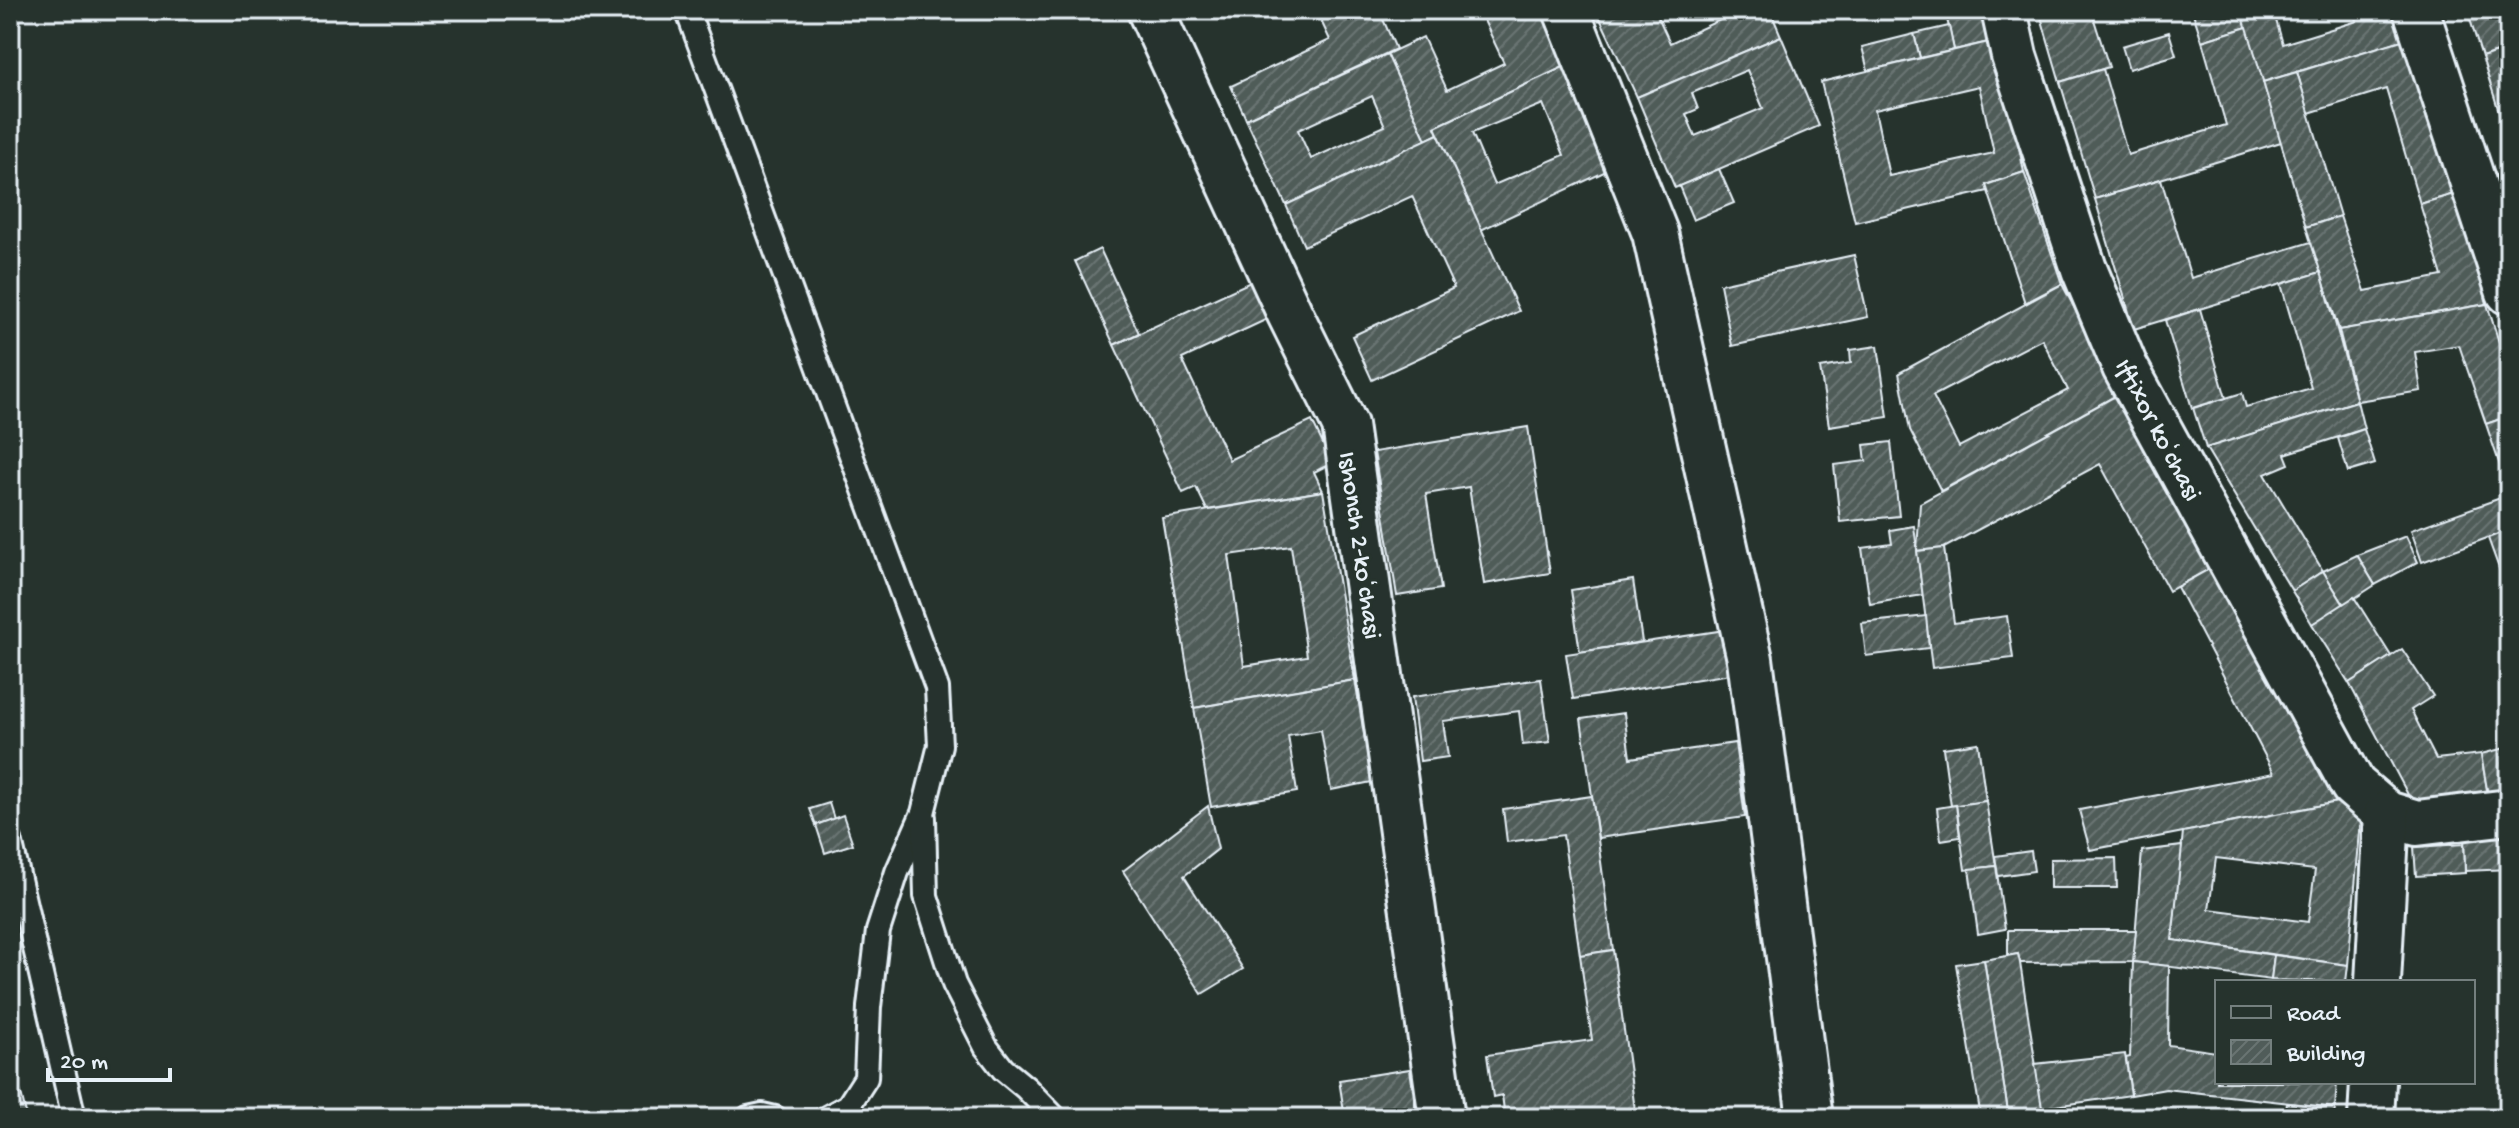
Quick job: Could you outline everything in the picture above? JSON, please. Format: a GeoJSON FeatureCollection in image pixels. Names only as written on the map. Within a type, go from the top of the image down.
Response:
{"type":"FeatureCollection","features":[{"type":"Feature","properties":{"kind":"street","name":"Ishonch 2-koʻchasi"},"geometry":{"type":"LineString","coordinates":[[1150,10],[1290,314],[1345,425],[1442,1118]]}},
{"type":"Feature","properties":{"kind":"street"},"geometry":{"type":"LineString","coordinates":[[1566,10],[1655,233],[1750,659],[1810,1118]]}},
{"type":"Feature","properties":{"kind":"street","name":"Iftixor koʻchasi"},"geometry":{"type":"LineString","coordinates":[[2004,10],[2014,56],[2084,269],[2125,367],[2353,785],[2387,814],[2417,823],[2509,812]]}},
{"type":"Feature","properties":{"kind":"street"},"geometry":{"type":"LineString","coordinates":[[2416,10],[2509,292]]}},
{"type":"Feature","properties":{"kind":"street"},"geometry":{"type":"LineString","coordinates":[[2378,980],[2387,814]]}},
{"type":"Feature","properties":{"kind":"street"},"geometry":{"type":"LineString","coordinates":[[2371,1118],[2373,1084]]}},
{"type":"Feature","properties":{"kind":"lane"},"geometry":{"type":"LineString","coordinates":[[687,10],[937,688],[940,745],[923,813],[897,872],[878,931],[869,1007],[866,1078],[848,1106],[826,1118]]}},
{"type":"Feature","properties":{"kind":"lane"},"geometry":{"type":"LineString","coordinates":[[923,813],[926,896],[954,984],[994,1058],[1055,1118]]}},
{"type":"Feature","properties":{"kind":"lane"},"geometry":{"type":"LineString","coordinates":[[10,840],[74,1118]]}},
{"type":"Feature","properties":{"kind":"lane"},"geometry":{"type":"LineString","coordinates":[[748,1118],[762,1115],[775,1118]]}},
{"type":"Feature","properties":{"kind":"building"},"geometry":{"type":"Polygon","coordinates":[[[1316,10],[1379,10],[1396,49],[1246,119],[1231,86],[1330,40],[1316,10]]]}},
{"type":"Feature","properties":{"kind":"building"},"geometry":{"type":"Polygon","coordinates":[[[1545,10],[1570,64],[1435,127],[1438,134],[1426,140],[1387,54],[1423,37],[1447,90],[1504,63],[1480,12],[1545,10]]]}},
{"type":"Feature","properties":{"kind":"building"},"geometry":{"type":"Polygon","coordinates":[[[1596,10],[1655,10],[1670,43],[1733,14],[1731,10],[1770,10],[1781,36],[1637,97],[1596,10]]]}},
{"type":"Feature","properties":{"kind":"building"},"geometry":{"type":"Polygon","coordinates":[[[1945,10],[1989,10],[1997,40],[1954,50],[1945,10]]]}},
{"type":"Feature","properties":{"kind":"building"},"geometry":{"type":"Polygon","coordinates":[[[2039,10],[2091,10],[2109,67],[2060,82],[2039,10]]]}},
{"type":"Feature","properties":{"kind":"building"},"geometry":{"type":"Polygon","coordinates":[[[2192,10],[2241,10],[2247,27],[2202,41],[2192,10]]]}},
{"type":"Feature","properties":{"kind":"building"},"geometry":{"type":"Polygon","coordinates":[[[2241,10],[2273,10],[2283,44],[2357,21],[2354,10],[2394,10],[2403,40],[2263,82],[2241,10]]]}},
{"type":"Feature","properties":{"kind":"building"},"geometry":{"type":"Polygon","coordinates":[[[2467,10],[2509,10],[2509,48],[2482,57],[2467,10]]]}},
{"type":"Feature","properties":{"kind":"building"},"geometry":{"type":"Polygon","coordinates":[[[1949,26],[1954,50],[1920,58],[1914,34],[1949,26]]]}},
{"type":"Feature","properties":{"kind":"building"},"geometry":{"type":"Polygon","coordinates":[[[2247,27],[2281,142],[2095,199],[2060,82],[2103,69],[2128,155],[2226,125],[2202,41],[2247,27]]]}},
{"type":"Feature","properties":{"kind":"building"},"geometry":{"type":"Polygon","coordinates":[[[2169,32],[2176,55],[2129,69],[2122,46],[2169,32]]]}},
{"type":"Feature","properties":{"kind":"building"},"geometry":{"type":"Polygon","coordinates":[[[1914,34],[1920,58],[1868,71],[1862,47],[1914,34]]]}},
{"type":"Feature","properties":{"kind":"building"},"geometry":{"type":"Polygon","coordinates":[[[1781,36],[1819,126],[1675,188],[1637,97],[1781,36]],[[1747,70],[1692,93],[1698,109],[1686,114],[1695,136],[1763,108],[1747,70]]]}},
{"type":"Feature","properties":{"kind":"building"},"geometry":{"type":"Polygon","coordinates":[[[2415,36],[2461,192],[2420,204],[2386,89],[2309,113],[2297,72],[2415,36]]]}},
{"type":"Feature","properties":{"kind":"building"},"geometry":{"type":"Polygon","coordinates":[[[1997,40],[2024,172],[1986,185],[1988,191],[1855,222],[1821,82],[1997,40]],[[1979,86],[1875,110],[1889,176],[1994,153],[1979,86]]]}},
{"type":"Feature","properties":{"kind":"building"},"geometry":{"type":"Polygon","coordinates":[[[2509,48],[2509,144],[2482,57],[2509,48]]]}},
{"type":"Feature","properties":{"kind":"building"},"geometry":{"type":"Polygon","coordinates":[[[1387,54],[1426,140],[1286,205],[1246,119],[1387,54]],[[1372,96],[1298,130],[1311,159],[1385,126],[1372,96]]]}},
{"type":"Feature","properties":{"kind":"building"},"geometry":{"type":"Polygon","coordinates":[[[1570,64],[1617,166],[1481,230],[1435,127],[1570,64]],[[1543,104],[1472,133],[1494,185],[1564,155],[1543,104]]]}},
{"type":"Feature","properties":{"kind":"building"},"geometry":{"type":"Polygon","coordinates":[[[2297,72],[2340,216],[2306,227],[2263,82],[2297,72]]]}},
{"type":"Feature","properties":{"kind":"building"},"geometry":{"type":"Polygon","coordinates":[[[1438,134],[1519,311],[1372,380],[1352,336],[1454,288],[1412,196],[1304,246],[1286,205],[1438,134]]]}},
{"type":"Feature","properties":{"kind":"building"},"geometry":{"type":"Polygon","coordinates":[[[1719,169],[1734,203],[1693,220],[1679,186],[1719,169]]]}},
{"type":"Feature","properties":{"kind":"building"},"geometry":{"type":"Polygon","coordinates":[[[2024,172],[2062,284],[2025,303],[1986,185],[2024,172]]]}},
{"type":"Feature","properties":{"kind":"building"},"geometry":{"type":"Polygon","coordinates":[[[2161,179],[2191,278],[2311,242],[2321,272],[2134,329],[2095,199],[2161,179]]]}},
{"type":"Feature","properties":{"kind":"building"},"geometry":{"type":"Polygon","coordinates":[[[2461,192],[2487,304],[2339,330],[2306,227],[2340,216],[2365,291],[2442,276],[2420,204],[2461,192]]]}},
{"type":"Feature","properties":{"kind":"building"},"geometry":{"type":"Polygon","coordinates":[[[1100,249],[1139,333],[1114,345],[1075,261],[1100,249]]]}},
{"type":"Feature","properties":{"kind":"building"},"geometry":{"type":"Polygon","coordinates":[[[1854,255],[1868,317],[1732,346],[1720,284],[1854,255]]]}},
{"type":"Feature","properties":{"kind":"building"},"geometry":{"type":"Polygon","coordinates":[[[2321,272],[2357,401],[2206,448],[2193,408],[2242,393],[2246,407],[2311,388],[2281,284],[2321,272]]]}},
{"type":"Feature","properties":{"kind":"building"},"geometry":{"type":"Polygon","coordinates":[[[1259,278],[1276,315],[1182,359],[1229,460],[1312,421],[1332,463],[1314,472],[1323,491],[1207,510],[1196,487],[1183,493],[1114,345],[1259,278]]]}},
{"type":"Feature","properties":{"kind":"building"},"geometry":{"type":"Polygon","coordinates":[[[2062,284],[2119,394],[1941,491],[1910,430],[1899,373],[2062,284]],[[2042,339],[1933,396],[1959,447],[2068,390],[2042,339]]]}},
{"type":"Feature","properties":{"kind":"building"},"geometry":{"type":"Polygon","coordinates":[[[2487,304],[2509,374],[2509,416],[2486,424],[2459,345],[2415,352],[2421,391],[2357,401],[2339,330],[2487,304]]]}},
{"type":"Feature","properties":{"kind":"building"},"geometry":{"type":"Polygon","coordinates":[[[2200,309],[2226,398],[2192,408],[2165,320],[2200,309]]]}},
{"type":"Feature","properties":{"kind":"building"},"geometry":{"type":"Polygon","coordinates":[[[1878,346],[1888,417],[1829,426],[1820,368],[1851,363],[1850,350],[1878,346]]]}},
{"type":"Feature","properties":{"kind":"building"},"geometry":{"type":"Polygon","coordinates":[[[2119,394],[2213,567],[2169,591],[2100,464],[1944,548],[1917,551],[1920,503],[2119,394]]]}},
{"type":"Feature","properties":{"kind":"building"},"geometry":{"type":"Polygon","coordinates":[[[2357,401],[2364,429],[2285,454],[2289,464],[2265,474],[2323,571],[2292,591],[2206,448],[2357,401]]]}},
{"type":"Feature","properties":{"kind":"building"},"geometry":{"type":"Polygon","coordinates":[[[2509,416],[2509,492],[2486,424],[2509,416]]]}},
{"type":"Feature","properties":{"kind":"building"},"geometry":{"type":"Polygon","coordinates":[[[1528,427],[1550,573],[1484,584],[1469,487],[1426,494],[1441,589],[1397,596],[1374,452],[1528,427]]]}},
{"type":"Feature","properties":{"kind":"building"},"geometry":{"type":"Polygon","coordinates":[[[2364,429],[2375,464],[2348,472],[2338,438],[2364,429]]]}},
{"type":"Feature","properties":{"kind":"building"},"geometry":{"type":"Polygon","coordinates":[[[1891,442],[1899,516],[1840,522],[1834,465],[1866,461],[1864,445],[1891,442]]]}},
{"type":"Feature","properties":{"kind":"building"},"geometry":{"type":"Polygon","coordinates":[[[1323,491],[1355,680],[1194,708],[1162,518],[1323,491]],[[1291,546],[1229,555],[1244,666],[1307,656],[1291,546]]]}},
{"type":"Feature","properties":{"kind":"building"},"geometry":{"type":"Polygon","coordinates":[[[2509,495],[2509,530],[2422,562],[2411,530],[2509,495]]]}},
{"type":"Feature","properties":{"kind":"building"},"geometry":{"type":"Polygon","coordinates":[[[1914,526],[1923,595],[1870,604],[1862,548],[1892,544],[1890,530],[1914,526]]]}},
{"type":"Feature","properties":{"kind":"building"},"geometry":{"type":"Polygon","coordinates":[[[2509,530],[2509,596],[2488,538],[2509,530]]]}},
{"type":"Feature","properties":{"kind":"building"},"geometry":{"type":"Polygon","coordinates":[[[2406,536],[2418,562],[2375,585],[2357,555],[2406,536]]]}},
{"type":"Feature","properties":{"kind":"building"},"geometry":{"type":"Polygon","coordinates":[[[1944,548],[1954,623],[2007,616],[2013,658],[1932,668],[1917,551],[1944,548]]]}},
{"type":"Feature","properties":{"kind":"building"},"geometry":{"type":"Polygon","coordinates":[[[2357,555],[2375,585],[2344,605],[2323,571],[2357,555]]]}},
{"type":"Feature","properties":{"kind":"building"},"geometry":{"type":"Polygon","coordinates":[[[2213,567],[2343,801],[2090,850],[2079,810],[2274,773],[2177,587],[2213,567]]]}},
{"type":"Feature","properties":{"kind":"building"},"geometry":{"type":"Polygon","coordinates":[[[2323,571],[2344,605],[2312,624],[2292,591],[2323,571]]]}},
{"type":"Feature","properties":{"kind":"building"},"geometry":{"type":"Polygon","coordinates":[[[1633,580],[1642,642],[1580,652],[1571,590],[1633,580]]]}},
{"type":"Feature","properties":{"kind":"building"},"geometry":{"type":"Polygon","coordinates":[[[2354,597],[2391,656],[2349,683],[2312,624],[2354,597]]]}},
{"type":"Feature","properties":{"kind":"building"},"geometry":{"type":"Polygon","coordinates":[[[1926,616],[1929,648],[1866,656],[1862,623],[1926,616]]]}},
{"type":"Feature","properties":{"kind":"building"},"geometry":{"type":"Polygon","coordinates":[[[1725,630],[1731,674],[1573,699],[1566,654],[1725,630]]]}},
{"type":"Feature","properties":{"kind":"building"},"geometry":{"type":"Polygon","coordinates":[[[2402,649],[2433,696],[2411,710],[2436,759],[2481,754],[2488,795],[2414,806],[2349,683],[2402,649]]]}},
{"type":"Feature","properties":{"kind":"building"},"geometry":{"type":"Polygon","coordinates":[[[1541,679],[1550,742],[1523,745],[1519,711],[1443,721],[1448,757],[1420,761],[1412,697],[1541,679]]]}},
{"type":"Feature","properties":{"kind":"building"},"geometry":{"type":"Polygon","coordinates":[[[1355,680],[1372,782],[1331,790],[1321,730],[1288,736],[1297,792],[1211,807],[1194,708],[1355,680]]]}},
{"type":"Feature","properties":{"kind":"building"},"geometry":{"type":"Polygon","coordinates":[[[1624,713],[1630,758],[1735,743],[1745,817],[1598,838],[1581,719],[1624,713]]]}},
{"type":"Feature","properties":{"kind":"building"},"geometry":{"type":"Polygon","coordinates":[[[1978,743],[1986,801],[1951,806],[1943,748],[1978,743]]]}},
{"type":"Feature","properties":{"kind":"building"},"geometry":{"type":"Polygon","coordinates":[[[2509,747],[2509,791],[2488,795],[2481,754],[2509,747]]]}},
{"type":"Feature","properties":{"kind":"building"},"geometry":{"type":"Polygon","coordinates":[[[1592,796],[1613,950],[1580,955],[1563,835],[1507,842],[1503,809],[1592,796]]]}},
{"type":"Feature","properties":{"kind":"building"},"geometry":{"type":"Polygon","coordinates":[[[1986,801],[1996,866],[1965,870],[1956,805],[1986,801]]]}},
{"type":"Feature","properties":{"kind":"building"},"geometry":{"type":"Polygon","coordinates":[[[2343,801],[2362,809],[2348,965],[2172,940],[2183,832],[2343,801]],[[2216,858],[2209,909],[2308,922],[2315,870],[2216,858]]]}},
{"type":"Feature","properties":{"kind":"building"},"geometry":{"type":"Polygon","coordinates":[[[829,803],[834,819],[816,825],[810,809],[829,803]]]}},
{"type":"Feature","properties":{"kind":"building"},"geometry":{"type":"Polygon","coordinates":[[[1956,805],[1960,837],[1941,840],[1937,808],[1956,805]]]}},
{"type":"Feature","properties":{"kind":"building"},"geometry":{"type":"Polygon","coordinates":[[[1208,806],[1218,849],[1184,876],[1243,969],[1202,994],[1123,871],[1208,806]]]}},
{"type":"Feature","properties":{"kind":"building"},"geometry":{"type":"Polygon","coordinates":[[[843,815],[853,844],[825,853],[816,825],[843,815]]]}},
{"type":"Feature","properties":{"kind":"building"},"geometry":{"type":"Polygon","coordinates":[[[2509,831],[2509,869],[2465,871],[2464,833],[2509,831]]]}},
{"type":"Feature","properties":{"kind":"building"},"geometry":{"type":"Polygon","coordinates":[[[2464,844],[2465,873],[2416,876],[2414,847],[2464,844]]]}},
{"type":"Feature","properties":{"kind":"building"},"geometry":{"type":"Polygon","coordinates":[[[2182,846],[2172,940],[2274,955],[2271,980],[2133,962],[2142,851],[2182,846]]]}},
{"type":"Feature","properties":{"kind":"building"},"geometry":{"type":"Polygon","coordinates":[[[2031,851],[2034,871],[1998,876],[1995,856],[2031,851]]]}},
{"type":"Feature","properties":{"kind":"building"},"geometry":{"type":"Polygon","coordinates":[[[2116,858],[2117,888],[2050,888],[2050,859],[2116,858]]]}},
{"type":"Feature","properties":{"kind":"building"},"geometry":{"type":"Polygon","coordinates":[[[1996,866],[2005,929],[1978,934],[1969,869],[1996,866]]]}},
{"type":"Feature","properties":{"kind":"building"},"geometry":{"type":"Polygon","coordinates":[[[2008,930],[2136,930],[2133,962],[2020,963],[2018,954],[2008,956],[2008,930]]]}},
{"type":"Feature","properties":{"kind":"building"},"geometry":{"type":"Polygon","coordinates":[[[1613,950],[1635,1110],[1577,1118],[1505,1118],[1502,1095],[1493,1097],[1487,1055],[1592,1040],[1580,955],[1613,950]]]}},
{"type":"Feature","properties":{"kind":"building"},"geometry":{"type":"Polygon","coordinates":[[[2018,954],[2044,1118],[2009,1118],[1984,960],[2018,954]]]}},
{"type":"Feature","properties":{"kind":"building"},"geometry":{"type":"Polygon","coordinates":[[[2274,955],[2348,965],[2346,980],[2271,980],[2274,955]]]}},
{"type":"Feature","properties":{"kind":"building"},"geometry":{"type":"Polygon","coordinates":[[[1984,960],[2009,1118],[1981,1118],[1956,964],[1984,960]]]}},
{"type":"Feature","properties":{"kind":"building"},"geometry":{"type":"Polygon","coordinates":[[[2133,962],[2169,966],[2168,1045],[2215,1052],[2215,1084],[2337,1084],[2335,1108],[2166,1089],[2131,1095],[2126,1058],[2130,1057],[2133,962]]]}},
{"type":"Feature","properties":{"kind":"building"},"geometry":{"type":"Polygon","coordinates":[[[10,1049],[27,1118],[10,1118],[10,1049]]]}},
{"type":"Feature","properties":{"kind":"building"},"geometry":{"type":"Polygon","coordinates":[[[2125,1054],[2131,1095],[2042,1108],[2035,1064],[2125,1054]]]}},
{"type":"Feature","properties":{"kind":"building"},"geometry":{"type":"Polygon","coordinates":[[[1410,1069],[1417,1118],[1345,1118],[1339,1080],[1410,1069]]]}},
{"type":"Feature","properties":{"kind":"building"},"geometry":{"type":"Polygon","coordinates":[[[2287,1103],[2335,1108],[2334,1118],[2285,1118],[2287,1103]]]}},
{"type":"Feature","properties":{"kind":"building"},"geometry":{"type":"Polygon","coordinates":[[[1633,1110],[1634,1118],[1603,1118],[1602,1114],[1633,1110]]]}}]}
